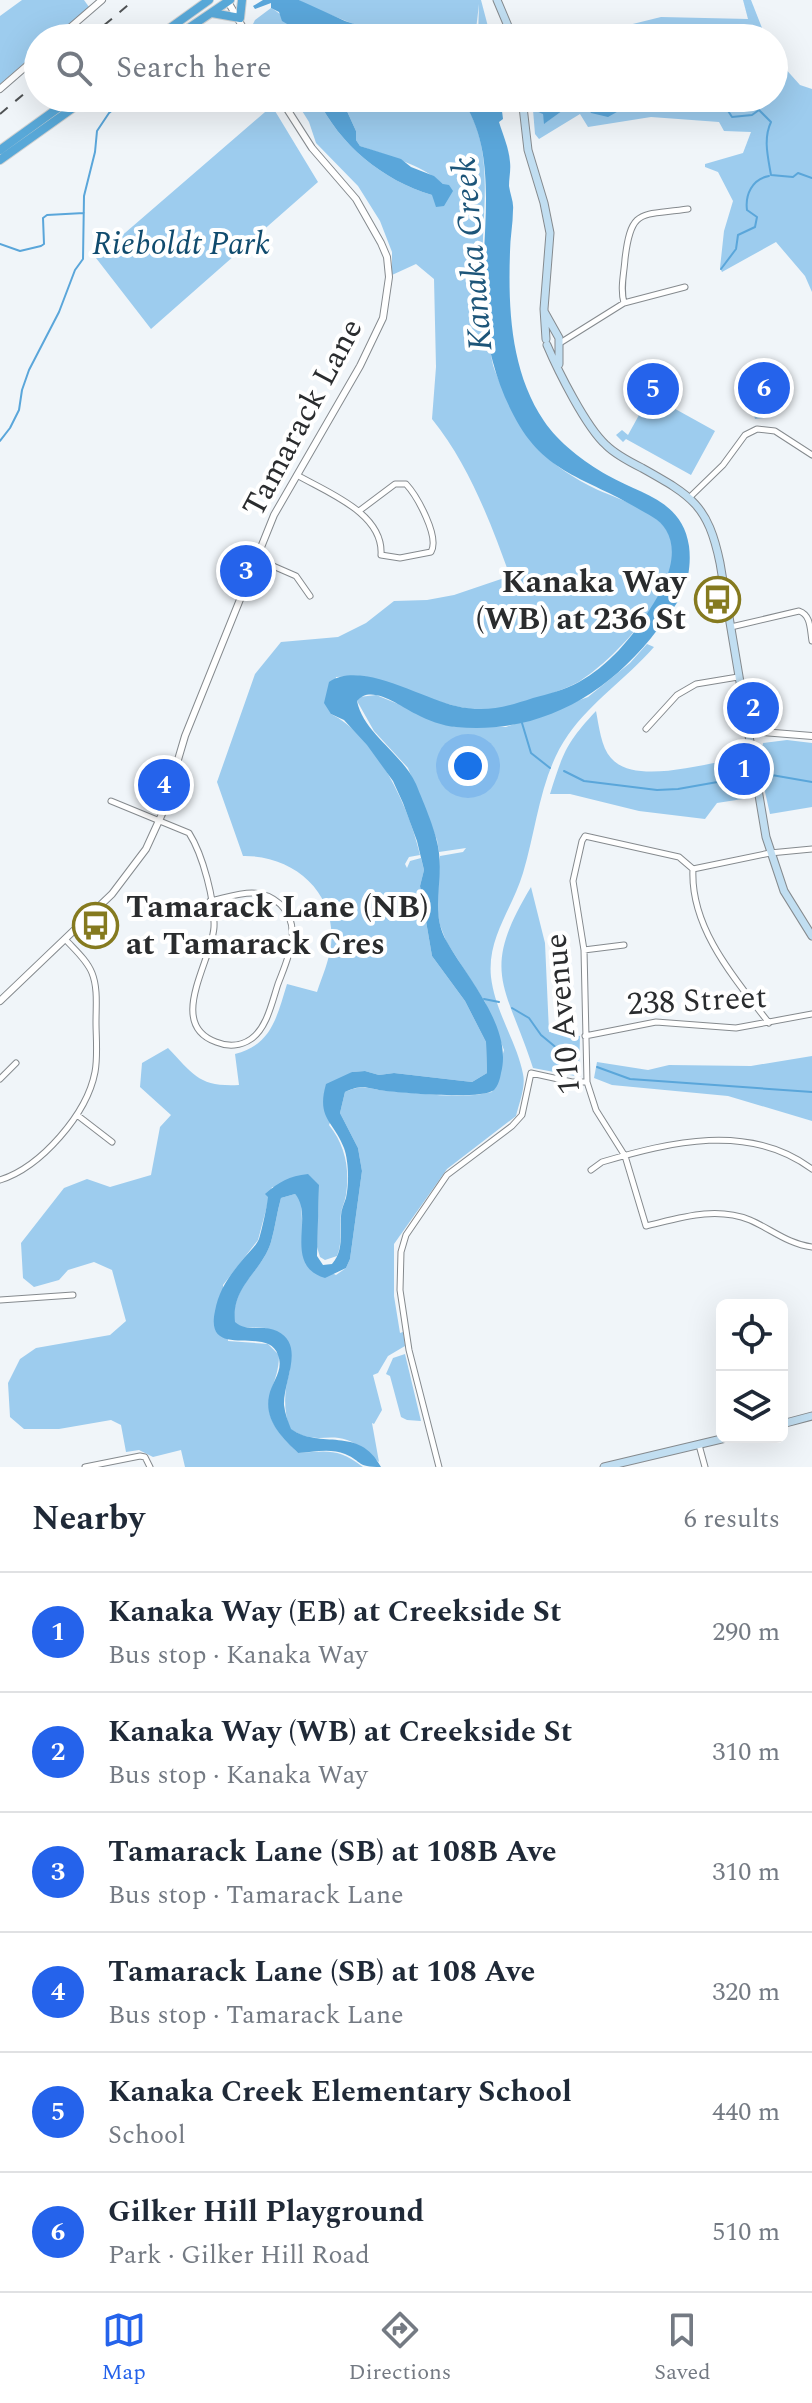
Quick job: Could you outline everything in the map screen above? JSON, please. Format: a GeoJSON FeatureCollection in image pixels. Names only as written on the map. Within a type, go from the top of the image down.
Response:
{"type":"FeatureCollection","features":[{"type":"Feature","properties":{"kind":"highway"},"geometry":{"type":"LineString","coordinates":[[174,24],[209,0]]}},
{"type":"Feature","properties":{"kind":"highway"},"geometry":{"type":"LineString","coordinates":[[211,13],[240,18],[242,0]]}},
{"type":"Feature","properties":{"kind":"highway"},"geometry":{"type":"LineString","coordinates":[[195,24],[228,1]]}},
{"type":"Feature","properties":{"kind":"highway"},"geometry":{"type":"LineString","coordinates":[[0,150],[53,112]]}},
{"type":"Feature","properties":{"kind":"highway"},"geometry":{"type":"LineString","coordinates":[[0,160],[67,112]]}},
{"type":"Feature","properties":{"kind":"main road"},"geometry":{"type":"LineString","coordinates":[[497,0],[507,24]]}},
{"type":"Feature","properties":{"kind":"main road"},"geometry":{"type":"LineString","coordinates":[[524,112],[528,150],[550,233],[544,309],[546,342],[590,425],[607,447],[690,497],[700,508],[713,534],[731,627],[756,792],[770,853],[784,891],[812,936]]}},
{"type":"Feature","properties":{"kind":"main road"},"geometry":{"type":"LineString","coordinates":[[544,309],[556,334],[559,367]]}},
{"type":"Feature","properties":{"kind":"main road"},"geometry":{"type":"LineString","coordinates":[[546,342],[549,334],[556,334]]}},
{"type":"Feature","properties":{"kind":"main road"},"geometry":{"type":"LineString","coordinates":[[546,342],[552,347],[558,344]]}},
{"type":"Feature","properties":{"kind":"main road"},"geometry":{"type":"LineString","coordinates":[[788,1422],[812,1416]]}},
{"type":"Feature","properties":{"kind":"main road"},"geometry":{"type":"LineString","coordinates":[[604,1467],[716,1441]]}},
{"type":"Feature","properties":{"kind":"street"},"geometry":{"type":"LineString","coordinates":[[74,24],[102,0]]}},
{"type":"Feature","properties":{"kind":"street"},"geometry":{"type":"LineString","coordinates":[[228,1],[243,24]]}},
{"type":"Feature","properties":{"kind":"street"},"geometry":{"type":"LineString","coordinates":[[0,89],[24,68]]}},
{"type":"Feature","properties":{"kind":"street","name":"Tamarack Lane"},"geometry":{"type":"LineString","coordinates":[[0,1001],[124,881],[143,854],[160,820],[183,740],[274,515],[379,332],[389,277],[385,252],[349,189],[305,139],[289,112]]}},
{"type":"Feature","properties":{"kind":"street"},"geometry":{"type":"LineString","coordinates":[[624,303],[622,292],[628,230],[634,221],[643,215],[688,209]]}},
{"type":"Feature","properties":{"kind":"street"},"geometry":{"type":"LineString","coordinates":[[558,344],[624,303],[685,287]]}},
{"type":"Feature","properties":{"kind":"street"},"geometry":{"type":"LineString","coordinates":[[556,334],[575,333]]}},
{"type":"Feature","properties":{"kind":"street"},"geometry":{"type":"LineString","coordinates":[[690,497],[718,470],[745,435],[757,429],[775,431],[812,455]]}},
{"type":"Feature","properties":{"kind":"street"},"geometry":{"type":"LineString","coordinates":[[296,475],[359,511],[375,530],[381,544],[379,556],[400,558],[431,552],[435,545],[434,535],[406,484],[395,484],[359,511]]}},
{"type":"Feature","properties":{"kind":"street"},"geometry":{"type":"LineString","coordinates":[[257,559],[296,576],[310,596]]}},
{"type":"Feature","properties":{"kind":"street"},"geometry":{"type":"LineString","coordinates":[[731,627],[794,611],[803,612],[809,619],[812,641]]}},
{"type":"Feature","properties":{"kind":"street"},"geometry":{"type":"LineString","coordinates":[[646,729],[677,695],[696,684],[738,677]]}},
{"type":"Feature","properties":{"kind":"street"},"geometry":{"type":"LineString","coordinates":[[748,731],[812,736]]}},
{"type":"Feature","properties":{"kind":"street"},"geometry":{"type":"LineString","coordinates":[[111,801],[189,833],[195,843],[214,920],[212,939],[192,1000],[193,1015],[201,1032],[211,1040],[239,1044],[252,1039],[262,1028],[291,948],[293,930],[282,906],[264,895],[247,893],[210,901]]}},
{"type":"Feature","properties":{"kind":"street","name":"110 Avenue"},"geometry":{"type":"LineString","coordinates":[[693,869],[679,857],[585,836],[573,881],[584,950],[587,1082],[596,1110],[625,1156],[646,1226],[699,1214],[723,1213],[749,1219],[798,1245],[812,1247]]}},
{"type":"Feature","properties":{"kind":"street"},"geometry":{"type":"LineString","coordinates":[[769,1023],[727,968],[704,925],[692,890],[693,869],[770,853],[812,849]]}},
{"type":"Feature","properties":{"kind":"street"},"geometry":{"type":"LineString","coordinates":[[0,1180],[31,1164],[77,1115],[88,1093],[96,1064],[95,988],[91,971],[65,939]]}},
{"type":"Feature","properties":{"kind":"street"},"geometry":{"type":"LineString","coordinates":[[584,950],[624,945]]}},
{"type":"Feature","properties":{"kind":"street","name":"238 Street"},"geometry":{"type":"LineString","coordinates":[[585,1036],[656,1022],[736,1028],[812,1014]]}},
{"type":"Feature","properties":{"kind":"street"},"geometry":{"type":"LineString","coordinates":[[0,1079],[16,1063]]}},
{"type":"Feature","properties":{"kind":"street"},"geometry":{"type":"LineString","coordinates":[[439,1467],[409,1350],[400,1290],[401,1252],[406,1235],[447,1175],[522,1115],[531,1073],[587,1082]]}},
{"type":"Feature","properties":{"kind":"street"},"geometry":{"type":"LineString","coordinates":[[77,1115],[112,1142]]}},
{"type":"Feature","properties":{"kind":"street"},"geometry":{"type":"LineString","coordinates":[[591,1170],[602,1162],[681,1141],[728,1140],[789,1155],[812,1169]]}},
{"type":"Feature","properties":{"kind":"street"},"geometry":{"type":"LineString","coordinates":[[0,1300],[73,1295]]}},
{"type":"Feature","properties":{"kind":"street"},"geometry":{"type":"LineString","coordinates":[[699,1445],[705,1467]]}},
{"type":"Feature","properties":{"kind":"street"},"geometry":{"type":"LineString","coordinates":[[85,1467],[138,1456],[145,1457],[149,1464]]}},
{"type":"Feature","properties":{"kind":"green space"},"geometry":{"type":"Polygon","coordinates":[[[22,0],[84,0],[89,7],[69,24],[24,24],[24,63],[0,84],[0,16],[22,0]]]}},
{"type":"Feature","properties":{"kind":"green space"},"geometry":{"type":"Polygon","coordinates":[[[299,0],[481,0],[487,24],[478,24],[479,4],[477,24],[354,24],[299,0]]]}},
{"type":"Feature","properties":{"kind":"green space"},"geometry":{"type":"Polygon","coordinates":[[[743,0],[751,0],[760,24],[633,24],[661,17],[748,19],[743,0]]]}},
{"type":"Feature","properties":{"kind":"green space"},"geometry":{"type":"Polygon","coordinates":[[[271,8],[291,24],[253,24],[271,8]]]}},
{"type":"Feature","properties":{"kind":"green space"},"geometry":{"type":"Polygon","coordinates":[[[788,72],[800,85],[812,89],[812,292],[805,276],[776,242],[722,272],[720,268],[724,231],[733,201],[718,172],[705,167],[705,164],[743,153],[751,132],[724,131],[719,122],[651,117],[588,127],[580,114],[539,139],[535,134],[533,112],[543,113],[545,123],[560,112],[788,112],[788,72]]]}},
{"type":"Feature","properties":{"kind":"green space","name":"Rieboldt Park"},"geometry":{"type":"Polygon","coordinates":[[[265,112],[276,112],[318,182],[151,329],[96,258],[265,112]]]}},
{"type":"Feature","properties":{"kind":"green space"},"geometry":{"type":"Polygon","coordinates":[[[303,112],[324,112],[364,158],[396,180],[432,195],[443,184],[425,171],[360,146],[347,112],[470,112],[482,148],[484,165],[483,259],[491,353],[504,392],[522,427],[545,455],[577,479],[653,516],[666,529],[672,548],[670,569],[661,592],[631,635],[595,670],[580,681],[551,694],[502,709],[480,710],[440,702],[367,677],[336,677],[331,714],[363,739],[389,775],[399,795],[420,855],[409,857],[405,864],[407,868],[410,861],[421,858],[424,870],[420,886],[432,956],[465,1001],[486,1042],[487,1073],[472,1082],[394,1073],[352,1072],[329,1125],[345,1157],[347,1175],[337,1256],[325,1260],[320,1257],[317,1247],[319,1185],[272,1187],[258,1240],[223,1285],[228,1341],[268,1344],[279,1355],[269,1410],[280,1434],[298,1453],[332,1452],[363,1467],[185,1467],[181,1450],[153,1457],[139,1450],[126,1452],[121,1425],[111,1420],[59,1429],[24,1429],[10,1417],[8,1383],[20,1359],[36,1348],[110,1335],[126,1321],[112,1270],[94,1262],[68,1270],[59,1280],[34,1287],[23,1278],[21,1243],[64,1188],[87,1179],[110,1187],[151,1175],[160,1127],[171,1115],[140,1087],[142,1063],[168,1048],[198,1077],[215,1084],[239,1085],[235,1054],[257,1044],[271,1028],[287,984],[317,992],[331,945],[327,909],[308,880],[294,870],[261,857],[243,856],[217,782],[255,674],[281,642],[338,637],[366,623],[394,601],[454,595],[510,576],[468,474],[432,419],[436,367],[434,279],[416,264],[392,275],[392,252],[380,221],[358,186],[316,143],[303,112]]]}},
{"type":"Feature","properties":{"kind":"green space"},"geometry":{"type":"Polygon","coordinates":[[[775,361],[785,405],[766,409],[765,418],[755,419],[742,370],[775,361]]]}},
{"type":"Feature","properties":{"kind":"green space"},"geometry":{"type":"Polygon","coordinates":[[[650,395],[715,431],[691,475],[626,439],[623,442],[616,435],[622,430],[628,435],[650,395]]]}},
{"type":"Feature","properties":{"kind":"green space"},"geometry":{"type":"Polygon","coordinates":[[[647,644],[654,647],[587,712],[559,751],[545,784],[523,873],[496,936],[491,963],[493,990],[524,1079],[516,1116],[447,1169],[394,1244],[394,1296],[405,1346],[388,1356],[378,1373],[373,1375],[382,1410],[372,1423],[379,1462],[347,1440],[299,1434],[290,1429],[285,1407],[290,1370],[266,1328],[239,1327],[234,1322],[242,1288],[271,1242],[281,1198],[295,1194],[301,1201],[304,1259],[336,1275],[346,1268],[350,1259],[362,1171],[358,1148],[340,1113],[345,1092],[363,1087],[454,1096],[492,1092],[504,1050],[485,1002],[446,941],[440,925],[437,909],[440,856],[463,852],[466,848],[439,852],[408,768],[374,731],[357,701],[359,697],[376,695],[455,727],[506,727],[588,697],[630,663],[647,644]]]}},
{"type":"Feature","properties":{"kind":"green space"},"geometry":{"type":"Polygon","coordinates":[[[596,711],[605,748],[611,758],[622,766],[655,772],[744,758],[749,798],[717,803],[705,819],[639,811],[570,794],[550,794],[567,749],[596,711]]]}},
{"type":"Feature","properties":{"kind":"green space"},"geometry":{"type":"Polygon","coordinates":[[[787,740],[812,743],[812,807],[770,814],[765,792],[763,743],[787,740]]]}},
{"type":"Feature","properties":{"kind":"green space"},"geometry":{"type":"Polygon","coordinates":[[[531,887],[545,943],[549,1032],[580,1036],[579,1072],[575,1076],[533,1068],[502,978],[506,940],[531,887]]]}},
{"type":"Feature","properties":{"kind":"green space"},"geometry":{"type":"Polygon","coordinates":[[[812,1056],[812,1121],[728,1096],[612,1085],[594,1078],[597,1062],[648,1070],[669,1065],[751,1066],[812,1056]]]}},
{"type":"Feature","properties":{"kind":"green space"},"geometry":{"type":"Polygon","coordinates":[[[405,1354],[421,1421],[401,1417],[390,1376],[386,1374],[393,1358],[405,1354]]]}},
{"type":"Feature","properties":{"kind":"shaded area"},"geometry":{"type":"Polygon","coordinates":[[[263,0],[299,0],[354,24],[287,24],[282,21],[279,12],[271,8],[271,3],[255,9],[253,6],[263,0]]]}},
{"type":"Feature","properties":{"kind":"shaded area"},"geometry":{"type":"Polygon","coordinates":[[[324,112],[347,112],[360,146],[401,159],[449,185],[453,191],[444,206],[436,207],[432,195],[396,180],[364,158],[324,112]]]}},
{"type":"Feature","properties":{"kind":"shaded area"},"geometry":{"type":"Polygon","coordinates":[[[469,112],[502,112],[503,119],[499,122],[509,157],[513,207],[511,318],[518,361],[533,402],[550,429],[581,458],[658,501],[678,518],[689,546],[690,564],[680,598],[639,652],[595,691],[544,717],[487,728],[456,727],[430,720],[378,695],[363,696],[357,701],[367,724],[410,773],[430,818],[438,845],[438,909],[442,931],[495,1022],[503,1056],[498,1084],[487,1093],[443,1095],[361,1087],[345,1092],[340,1113],[358,1148],[362,1171],[350,1259],[346,1268],[325,1278],[312,1272],[302,1252],[300,1203],[295,1194],[281,1198],[267,1253],[238,1299],[235,1322],[245,1327],[277,1331],[286,1337],[290,1345],[291,1364],[284,1405],[291,1429],[314,1438],[362,1446],[381,1467],[373,1467],[340,1452],[298,1453],[280,1435],[269,1413],[269,1396],[280,1366],[278,1355],[272,1346],[262,1342],[227,1339],[219,1335],[214,1326],[222,1289],[259,1239],[268,1197],[265,1194],[280,1183],[308,1174],[319,1185],[317,1256],[323,1265],[332,1264],[336,1259],[340,1248],[341,1214],[348,1173],[344,1148],[323,1105],[326,1084],[352,1072],[365,1071],[379,1075],[394,1073],[472,1082],[487,1073],[486,1042],[465,1001],[432,956],[420,886],[424,870],[403,803],[393,781],[367,745],[344,720],[331,714],[324,703],[329,682],[343,676],[375,678],[442,702],[476,709],[504,706],[562,690],[600,668],[627,641],[661,591],[669,571],[672,550],[666,530],[660,523],[568,472],[539,451],[508,404],[494,365],[484,312],[485,173],[474,121],[469,112]]]}},
{"type":"Feature","properties":{"kind":"shaded area"},"geometry":{"type":"Polygon","coordinates":[[[538,112],[561,112],[544,124],[543,114],[538,112]]]}},
{"type":"Feature","properties":{"kind":"shaded area"},"geometry":{"type":"Polygon","coordinates":[[[590,112],[617,112],[608,117],[590,112]]]}},
{"type":"Feature","properties":{"kind":"waterway"},"geometry":{"type":"LineString","coordinates":[[0,441],[19,410],[29,370],[83,259],[84,196],[97,131],[110,112]]}},
{"type":"Feature","properties":{"kind":"waterway"},"geometry":{"type":"LineString","coordinates":[[729,112],[732,117],[756,112]]}},
{"type":"Feature","properties":{"kind":"waterway"},"geometry":{"type":"LineString","coordinates":[[761,112],[771,122],[767,141],[771,175],[793,177],[798,173],[812,178]]}},
{"type":"Feature","properties":{"kind":"waterway"},"geometry":{"type":"LineString","coordinates":[[721,269],[736,249],[738,235],[755,227],[757,217],[747,210],[747,199],[754,184],[769,176]]}},
{"type":"Feature","properties":{"kind":"waterway"},"geometry":{"type":"LineString","coordinates":[[0,244],[20,251],[41,246],[44,244],[43,218],[47,215],[84,213]]}},
{"type":"Feature","properties":{"kind":"waterway"},"geometry":{"type":"LineString","coordinates":[[522,723],[531,753],[550,768]]}},
{"type":"Feature","properties":{"kind":"waterway"},"geometry":{"type":"LineString","coordinates":[[564,771],[584,781],[657,790],[740,778]]}},
{"type":"Feature","properties":{"kind":"waterway"},"geometry":{"type":"LineString","coordinates":[[766,774],[812,782]]}},
{"type":"Feature","properties":{"kind":"waterway"},"geometry":{"type":"LineString","coordinates":[[484,999],[499,1002]]}},
{"type":"Feature","properties":{"kind":"waterway"},"geometry":{"type":"LineString","coordinates":[[512,1008],[529,1018],[541,1035],[570,1059]]}},
{"type":"Feature","properties":{"kind":"waterway"},"geometry":{"type":"LineString","coordinates":[[597,1067],[630,1079],[812,1092]]}},
{"type":"Feature","properties":{"kind":"railway"},"geometry":{"type":"LineString","coordinates":[[106,24],[134,0]]}},
{"type":"Feature","properties":{"kind":"railway"},"geometry":{"type":"LineString","coordinates":[[0,114],[24,94]]}},
{"type":"Feature","properties":{"kind":"place","name":"Gilker Hill Playground"},"geometry":{"type":"Point","coordinates":[764,388]}},
{"type":"Feature","properties":{"kind":"place","name":"Kanaka Creek Elementary School"},"geometry":{"type":"Point","coordinates":[653,389]}},
{"type":"Feature","properties":{"kind":"place","name":"Tamarack Lane (SB) at 108B Ave"},"geometry":{"type":"Point","coordinates":[246,571]}},
{"type":"Feature","properties":{"kind":"place","name":"Kanaka Way (WB) at 236 St"},"geometry":{"type":"Point","coordinates":[717,600]}},
{"type":"Feature","properties":{"kind":"place","name":"Kanaka Way (WB) at Creekside St"},"geometry":{"type":"Point","coordinates":[753,708]}},
{"type":"Feature","properties":{"kind":"place","name":"Kanaka Way (EB) at Creekside St"},"geometry":{"type":"Point","coordinates":[744,769]}},
{"type":"Feature","properties":{"kind":"place","name":"Tamarack Lane (SB) at 108 Ave"},"geometry":{"type":"Point","coordinates":[164,785]}},
{"type":"Feature","properties":{"kind":"place","name":"Tamarack Lane (NB) at Tamarack Cres"},"geometry":{"type":"Point","coordinates":[95,925]}},
{"type":"Feature","properties":{"kind":"water label","name":"Kanaka Creek"},"geometry":{"type":"Point","coordinates":[473,254]}}]}
